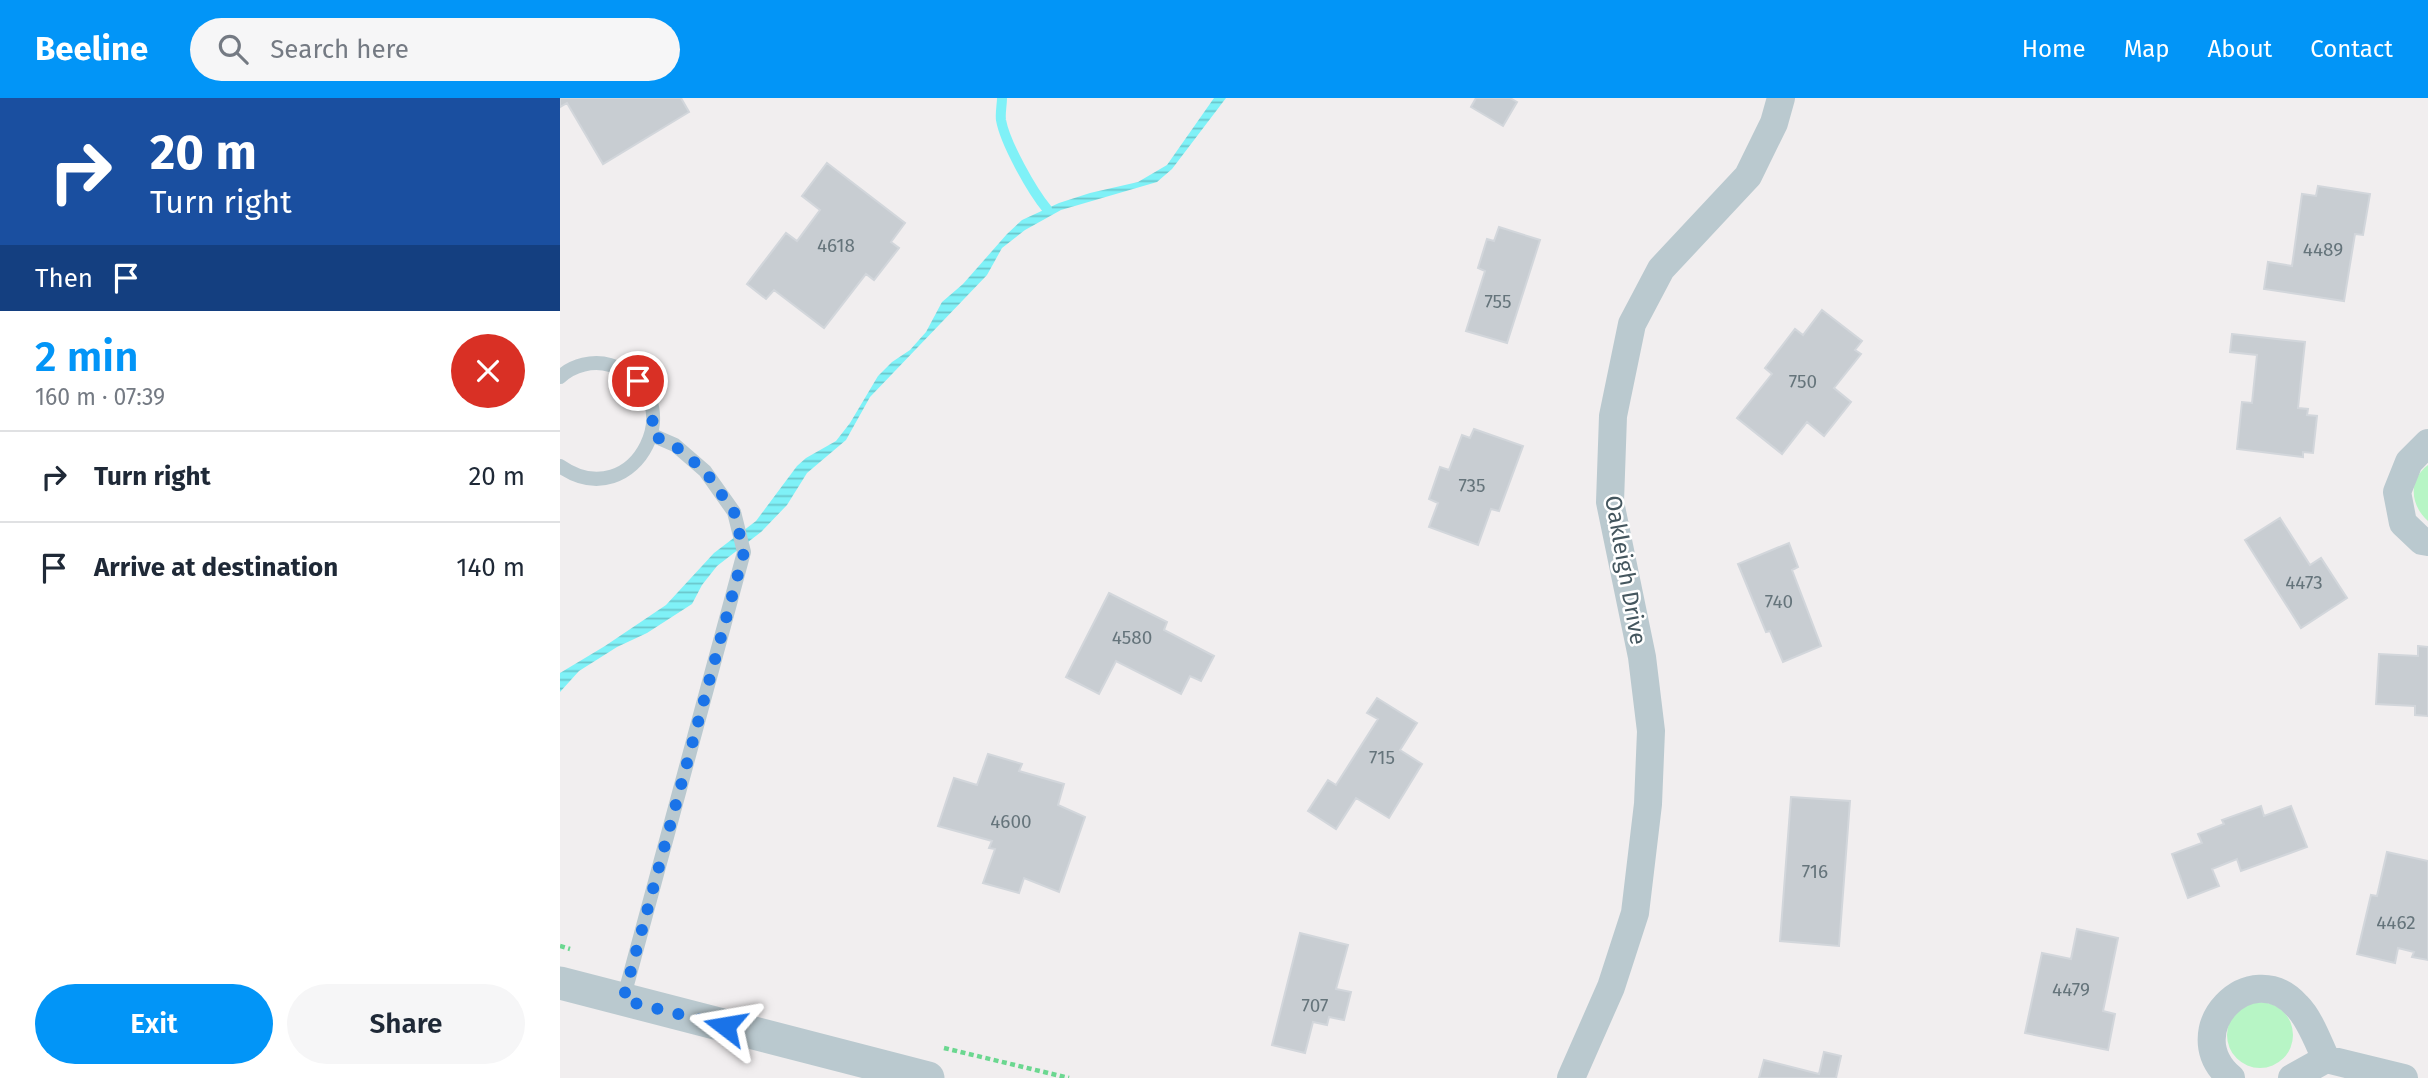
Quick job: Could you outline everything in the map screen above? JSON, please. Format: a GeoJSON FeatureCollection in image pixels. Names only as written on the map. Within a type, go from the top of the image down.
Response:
{"type":"FeatureCollection","features":[{"type":"Feature","properties":{"kind":"street","name":"Oakleigh Drive"},"geometry":{"type":"LineString","coordinates":[[1571,1078],[1611,987],[1635,913],[1648,804],[1651,732],[1642,657],[1610,502],[1613,416],[1632,324],[1661,269],[1748,176],[1774,123],[1781,98]]}},
{"type":"Feature","properties":{"kind":"street"},"geometry":{"type":"LineString","coordinates":[[2428,443],[2409,462],[2397,492],[2403,523],[2422,541],[2428,542]]}},
{"type":"Feature","properties":{"kind":"street"},"geometry":{"type":"LineString","coordinates":[[560,983],[928,1078]]}},
{"type":"Feature","properties":{"kind":"street"},"geometry":{"type":"LineString","coordinates":[[2231,1078],[2218,1064],[2212,1048],[2211,1032],[2216,1016],[2226,1003],[2239,994],[2255,989],[2272,990],[2287,996],[2299,1007],[2326,1059]]}},
{"type":"Feature","properties":{"kind":"street"},"geometry":{"type":"LineString","coordinates":[[2292,1078],[2326,1059],[2404,1078]]}},
{"type":"Feature","properties":{"kind":"lane"},"geometry":{"type":"LineString","coordinates":[[560,377],[566,371],[584,364],[604,363],[623,369],[638,381],[649,397],[654,416],[652,435],[645,453],[632,466],[616,475],[597,479],[578,476],[560,466]]}},
{"type":"Feature","properties":{"kind":"lane"},"geometry":{"type":"LineString","coordinates":[[623,1000],[744,552],[734,512],[705,471],[675,446],[652,435]]}},
{"type":"Feature","properties":{"kind":"green space"},"geometry":{"type":"Polygon","coordinates":[[[2428,465],[2428,521],[2418,508],[2414,485],[2428,465]]]}},
{"type":"Feature","properties":{"kind":"green space"},"geometry":{"type":"Polygon","coordinates":[[[2254,1002],[2266,1002],[2278,1007],[2288,1017],[2293,1035],[2291,1048],[2278,1063],[2266,1068],[2254,1068],[2242,1063],[2232,1053],[2227,1041],[2227,1029],[2232,1017],[2242,1007],[2254,1002]]]}},
{"type":"Feature","properties":{"kind":"water"},"geometry":{"type":"Polygon","coordinates":[[[1214,98],[1226,98],[1172,169],[1157,182],[1061,210],[1025,230],[1002,248],[987,275],[870,397],[846,440],[807,473],[787,505],[761,532],[717,566],[692,604],[579,671],[560,692],[560,673],[666,605],[714,553],[756,521],[797,466],[836,441],[878,376],[910,350],[926,332],[942,302],[963,284],[1022,220],[1059,203],[1138,182],[1167,165],[1214,98]]]}},
{"type":"Feature","properties":{"kind":"building"},"geometry":{"type":"Polygon","coordinates":[[[560,98],[681,98],[689,112],[603,164],[567,103],[560,107],[560,98]]]}},
{"type":"Feature","properties":{"kind":"building"},"geometry":{"type":"Polygon","coordinates":[[[1476,98],[1510,98],[1517,102],[1503,126],[1471,107],[1476,98]]]}},
{"type":"Feature","properties":{"kind":"building"},"geometry":{"type":"Polygon","coordinates":[[[827,163],[905,223],[891,242],[899,248],[874,280],[866,274],[824,328],[774,290],[766,299],[747,284],[786,233],[797,241],[820,210],[802,196],[827,163]]]}},
{"type":"Feature","properties":{"kind":"building"},"geometry":{"type":"Polygon","coordinates":[[[2318,186],[2370,194],[2363,235],[2355,234],[2344,301],[2264,289],[2268,262],[2292,266],[2302,194],[2316,196],[2318,186]]]}},
{"type":"Feature","properties":{"kind":"building"},"geometry":{"type":"Polygon","coordinates":[[[1499,227],[1540,240],[1507,343],[1466,331],[1485,271],[1478,268],[1487,239],[1494,241],[1499,227]]]}},
{"type":"Feature","properties":{"kind":"building"},"geometry":{"type":"Polygon","coordinates":[[[1822,310],[1862,341],[1855,350],[1861,354],[1834,388],[1851,402],[1824,436],[1807,422],[1782,454],[1737,418],[1772,374],[1765,368],[1795,329],[1803,335],[1822,310]]]}},
{"type":"Feature","properties":{"kind":"building"},"geometry":{"type":"Polygon","coordinates":[[[2232,334],[2305,342],[2298,408],[2308,409],[2307,415],[2317,416],[2313,453],[2303,452],[2303,457],[2237,449],[2242,402],[2252,403],[2257,355],[2230,352],[2232,334]]]}},
{"type":"Feature","properties":{"kind":"building"},"geometry":{"type":"Polygon","coordinates":[[[1474,429],[1523,446],[1499,511],[1491,509],[1478,545],[1429,527],[1438,503],[1429,499],[1440,467],[1449,470],[1462,435],[1470,438],[1474,429]]]}},
{"type":"Feature","properties":{"kind":"building"},"geometry":{"type":"Polygon","coordinates":[[[2280,518],[2310,565],[2321,558],[2347,598],[2301,628],[2245,540],[2280,518]]]}},
{"type":"Feature","properties":{"kind":"building"},"geometry":{"type":"Polygon","coordinates":[[[1789,543],[1798,567],[1792,570],[1821,646],[1783,662],[1770,631],[1766,632],[1738,564],[1789,543]]]}},
{"type":"Feature","properties":{"kind":"building"},"geometry":{"type":"Polygon","coordinates":[[[1109,593],[1167,622],[1164,630],[1214,656],[1201,681],[1190,676],[1181,694],[1116,661],[1099,694],[1066,677],[1109,593]]]}},
{"type":"Feature","properties":{"kind":"building"},"geometry":{"type":"Polygon","coordinates":[[[2418,646],[2428,647],[2428,716],[2415,715],[2415,706],[2376,704],[2379,654],[2418,656],[2418,646]]]}},
{"type":"Feature","properties":{"kind":"building"},"geometry":{"type":"Polygon","coordinates":[[[1377,698],[1417,723],[1400,750],[1422,764],[1389,818],[1356,798],[1336,829],[1308,811],[1328,780],[1336,785],[1378,719],[1367,713],[1377,698]]]}},
{"type":"Feature","properties":{"kind":"building"},"geometry":{"type":"Polygon","coordinates":[[[988,754],[1022,764],[1019,771],[1064,784],[1058,805],[1085,817],[1059,892],[1024,878],[1019,893],[983,883],[995,849],[989,848],[992,841],[938,826],[954,778],[977,785],[988,754]]]}},
{"type":"Feature","properties":{"kind":"building"},"geometry":{"type":"Polygon","coordinates":[[[1791,797],[1850,801],[1839,946],[1780,941],[1791,797]]]}},
{"type":"Feature","properties":{"kind":"building"},"geometry":{"type":"Polygon","coordinates":[[[2261,806],[2264,816],[2291,806],[2307,847],[2241,871],[2237,859],[2212,869],[2219,886],[2188,898],[2172,854],[2202,843],[2198,834],[2224,824],[2222,820],[2261,806]]]}},
{"type":"Feature","properties":{"kind":"building"},"geometry":{"type":"Polygon","coordinates":[[[2387,852],[2428,861],[2428,960],[2412,957],[2414,952],[2398,948],[2395,963],[2357,954],[2371,895],[2377,896],[2387,852]]]}},
{"type":"Feature","properties":{"kind":"building"},"geometry":{"type":"Polygon","coordinates":[[[2077,929],[2118,938],[2103,1011],[2115,1014],[2108,1050],[2025,1033],[2042,953],[2071,959],[2077,929]]]}},
{"type":"Feature","properties":{"kind":"building"},"geometry":{"type":"Polygon","coordinates":[[[1300,933],[1348,945],[1336,989],[1351,992],[1344,1020],[1329,1017],[1327,1025],[1313,1022],[1305,1053],[1272,1045],[1300,933]]]}},
{"type":"Feature","properties":{"kind":"building"},"geometry":{"type":"Polygon","coordinates":[[[1824,1052],[1841,1056],[1836,1078],[1759,1078],[1764,1060],[1819,1074],[1824,1052]]]}},
{"type":"Feature","properties":{"kind":"waterway"},"geometry":{"type":"LineString","coordinates":[[1002,98],[1001,120],[1013,154],[1047,209]]}},
{"type":"Feature","properties":{"kind":"route"},"geometry":{"type":"LineString","coordinates":[[638,381],[649,397],[654,416],[652,435],[675,446],[705,471],[734,512],[744,552],[658,879],[623,1000],[725,1026]]}}]}
